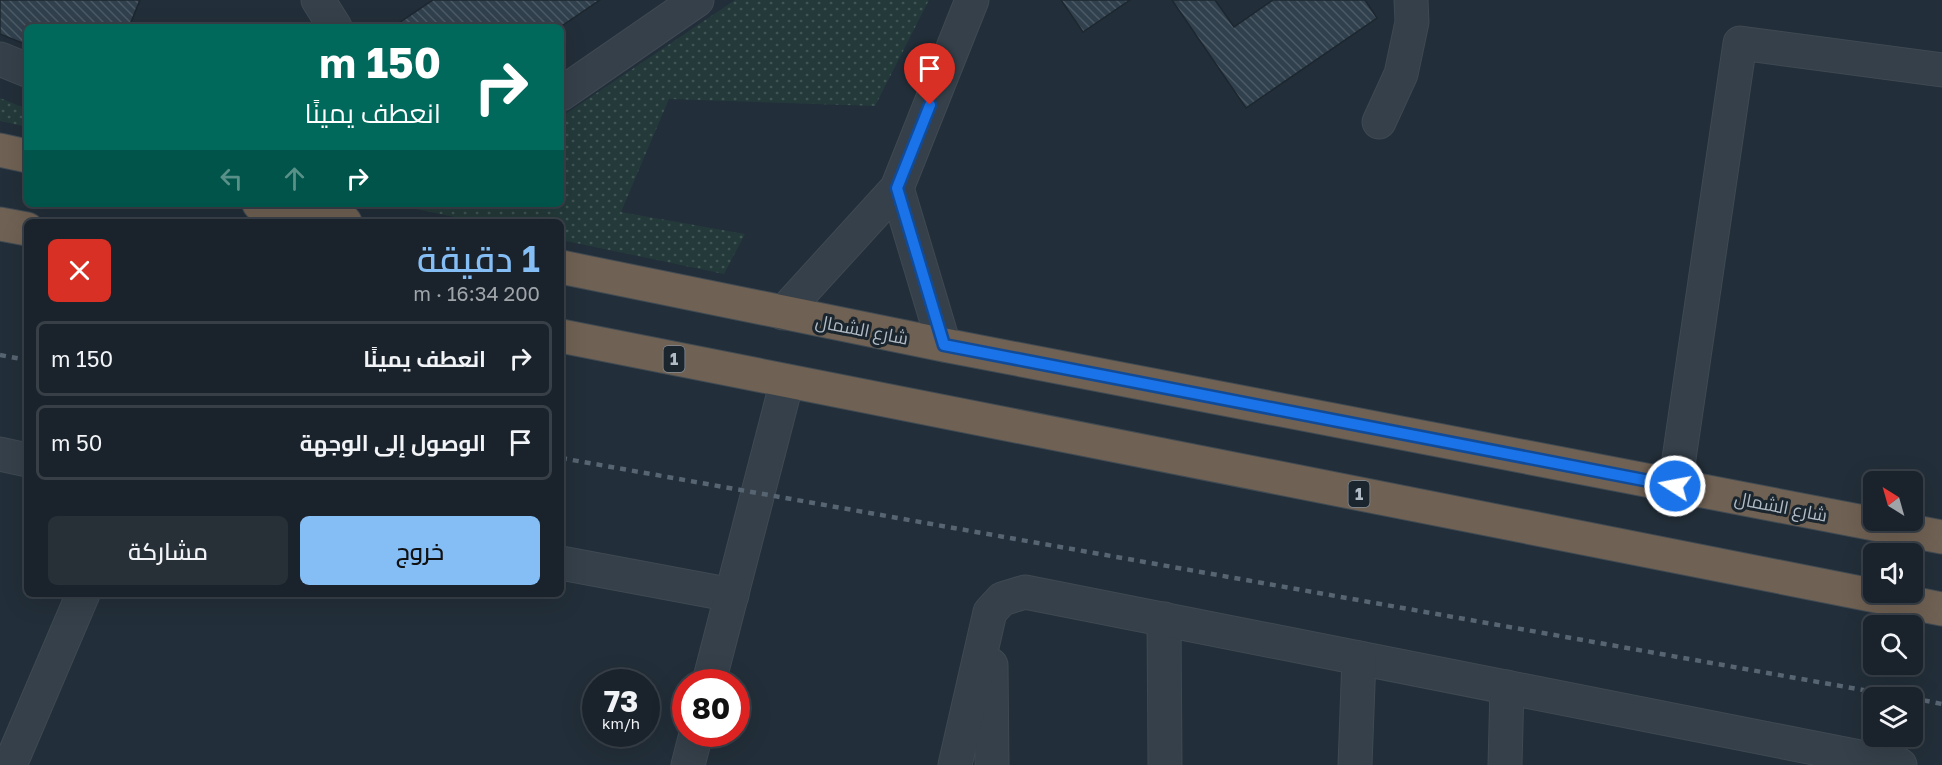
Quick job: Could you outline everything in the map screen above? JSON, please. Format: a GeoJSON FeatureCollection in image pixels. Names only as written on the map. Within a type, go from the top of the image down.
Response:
{"type":"FeatureCollection","features":[{"type":"Feature","properties":{"kind":"highway"},"geometry":{"type":"LineString","coordinates":[[0,150],[24,155]]}},
{"type":"Feature","properties":{"kind":"highway"},"geometry":{"type":"LineString","coordinates":[[273,207],[331,219]]}},
{"type":"Feature","properties":{"kind":"highway"},"geometry":{"type":"LineString","coordinates":[[0,224],[24,228]]}},
{"type":"Feature","properties":{"kind":"highway","name":"شارع الشمال"},"geometry":{"type":"LineString","coordinates":[[564,268],[944,345],[1942,537]]}},
{"type":"Feature","properties":{"kind":"highway","name":"1"},"geometry":{"type":"LineString","coordinates":[[564,337],[1938,607]]}},
{"type":"Feature","properties":{"kind":"street"},"geometry":{"type":"LineString","coordinates":[[564,92],[697,0]]}},
{"type":"Feature","properties":{"kind":"street"},"geometry":{"type":"LineString","coordinates":[[783,313],[897,188],[972,0]]}},
{"type":"Feature","properties":{"kind":"street"},"geometry":{"type":"LineString","coordinates":[[1379,122],[1401,74],[1412,22],[1411,0]]}},
{"type":"Feature","properties":{"kind":"street"},"geometry":{"type":"LineString","coordinates":[[1675,486],[1740,43],[1942,70]]}},
{"type":"Feature","properties":{"kind":"street"},"geometry":{"type":"LineString","coordinates":[[0,59],[24,69]]}},
{"type":"Feature","properties":{"kind":"street"},"geometry":{"type":"LineString","coordinates":[[897,188],[944,345]]}},
{"type":"Feature","properties":{"kind":"street"},"geometry":{"type":"LineString","coordinates":[[712,669],[787,381]]}},
{"type":"Feature","properties":{"kind":"street"},"geometry":{"type":"LineString","coordinates":[[0,454],[24,459]]}},
{"type":"Feature","properties":{"kind":"street"},"geometry":{"type":"LineString","coordinates":[[564,564],[732,595]]}},
{"type":"Feature","properties":{"kind":"street"},"geometry":{"type":"LineString","coordinates":[[955,765],[990,612],[1002,599],[1025,592],[1507,687],[1763,751],[1900,765]]}},
{"type":"Feature","properties":{"kind":"street"},"geometry":{"type":"LineString","coordinates":[[10,765],[82,597]]}},
{"type":"Feature","properties":{"kind":"street"},"geometry":{"type":"LineString","coordinates":[[990,612],[992,765]]}},
{"type":"Feature","properties":{"kind":"street"},"geometry":{"type":"LineString","coordinates":[[1164,620],[1165,765]]}},
{"type":"Feature","properties":{"kind":"street"},"geometry":{"type":"LineString","coordinates":[[1354,765],[1359,658]]}},
{"type":"Feature","properties":{"kind":"street"},"geometry":{"type":"LineString","coordinates":[[1504,765],[1507,687]]}},
{"type":"Feature","properties":{"kind":"street"},"geometry":{"type":"LineString","coordinates":[[688,765],[693,747]]}},
{"type":"Feature","properties":{"kind":"green space"},"geometry":{"type":"Polygon","coordinates":[[[735,0],[929,0],[875,106],[669,99],[621,212],[745,234],[724,274],[564,241],[564,219],[464,219],[406,207],[564,207],[564,115],[735,0]]]}},
{"type":"Feature","properties":{"kind":"green space"},"geometry":{"type":"Polygon","coordinates":[[[0,98],[24,108],[24,126],[0,121],[0,98]]]}},
{"type":"Feature","properties":{"kind":"building"},"geometry":{"type":"Polygon","coordinates":[[[0,0],[140,0],[130,24],[24,24],[24,44],[0,34],[0,0]]]}},
{"type":"Feature","properties":{"kind":"building"},"geometry":{"type":"Polygon","coordinates":[[[433,0],[600,0],[564,24],[397,24],[433,0]]]}},
{"type":"Feature","properties":{"kind":"building"},"geometry":{"type":"Polygon","coordinates":[[[1061,0],[1130,0],[1083,32],[1061,0]]]}},
{"type":"Feature","properties":{"kind":"building"},"geometry":{"type":"Polygon","coordinates":[[[1172,0],[1215,0],[1234,27],[1273,0],[1365,0],[1377,18],[1246,108],[1172,0]]]}},
{"type":"Feature","properties":{"kind":"railway"},"geometry":{"type":"LineString","coordinates":[[0,355],[24,359]]}},
{"type":"Feature","properties":{"kind":"railway"},"geometry":{"type":"LineString","coordinates":[[564,459],[1863,690]]}},
{"type":"Feature","properties":{"kind":"railway"},"geometry":{"type":"LineString","coordinates":[[1923,700],[1942,704]]}},
{"type":"Feature","properties":{"kind":"route"},"geometry":{"type":"LineString","coordinates":[[930,105],[897,188],[944,345],[1675,486]]}}]}
